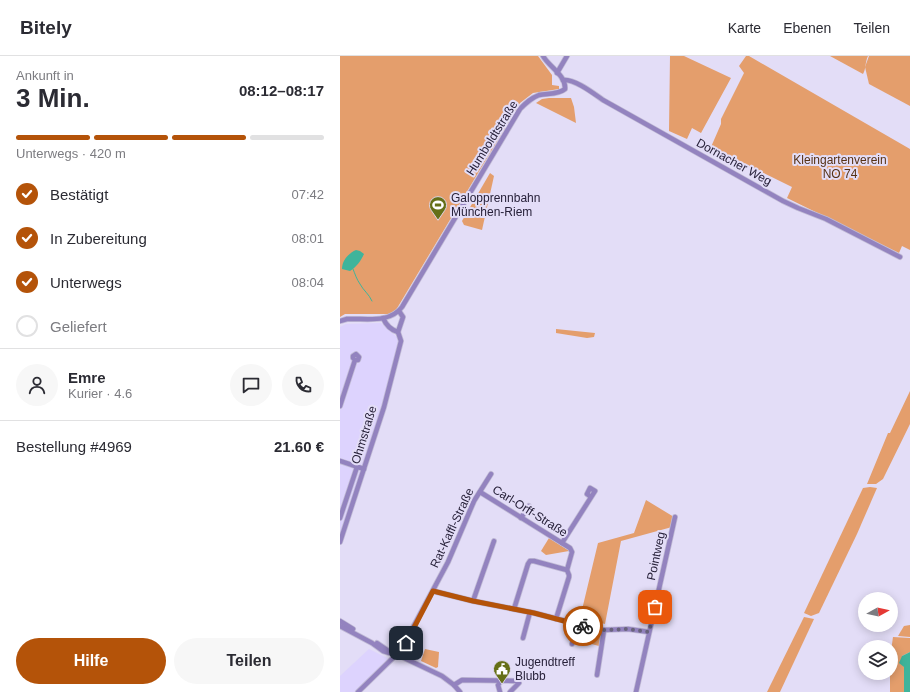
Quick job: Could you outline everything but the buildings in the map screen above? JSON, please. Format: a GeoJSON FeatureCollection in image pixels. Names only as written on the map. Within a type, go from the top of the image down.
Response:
{"type":"FeatureCollection","features":[{"type":"Feature","properties":{"kind":"street"},"geometry":{"type":"LineString","coordinates":[[542,56],[563,80]]}},
{"type":"Feature","properties":{"kind":"street"},"geometry":{"type":"LineString","coordinates":[[557,73],[568,56]]}},
{"type":"Feature","properties":{"kind":"street","name":"Humboldtstraße"},"geometry":{"type":"LineString","coordinates":[[400,311],[520,109],[533,98],[540,95],[560,92],[565,89],[563,80]]}},
{"type":"Feature","properties":{"kind":"street","name":"Dornacher Weg"},"geometry":{"type":"LineString","coordinates":[[563,80],[586,88],[603,100],[783,201],[826,219],[900,257]]}},
{"type":"Feature","properties":{"kind":"street"},"geometry":{"type":"LineString","coordinates":[[340,321],[346,319],[382,318],[392,316],[400,311]]}},
{"type":"Feature","properties":{"kind":"street","name":"Ohmstraße"},"geometry":{"type":"LineString","coordinates":[[340,542],[343,526],[364,469],[384,407],[401,341],[398,332],[403,318],[400,311]]}},
{"type":"Feature","properties":{"kind":"street"},"geometry":{"type":"LineString","coordinates":[[382,318],[392,330],[398,332]]}},
{"type":"Feature","properties":{"kind":"street"},"geometry":{"type":"LineString","coordinates":[[340,406],[355,360]]}},
{"type":"Feature","properties":{"kind":"street"},"geometry":{"type":"LineString","coordinates":[[340,461],[364,469]]}},
{"type":"Feature","properties":{"kind":"street"},"geometry":{"type":"LineString","coordinates":[[340,518],[357,467]]}},
{"type":"Feature","properties":{"kind":"street","name":"Rat-Kaffl-Straße"},"geometry":{"type":"LineString","coordinates":[[396,655],[433,591],[448,562],[467,515],[491,474]]}},
{"type":"Feature","properties":{"kind":"street","name":"Carl-Orff-Straße"},"geometry":{"type":"LineString","coordinates":[[480,492],[571,550],[567,570]]}},
{"type":"Feature","properties":{"kind":"street"},"geometry":{"type":"LineString","coordinates":[[562,543],[591,497]]}},
{"type":"Feature","properties":{"kind":"street"},"geometry":{"type":"LineString","coordinates":[[521,518],[529,506]]}},
{"type":"Feature","properties":{"kind":"street","name":"Pointweg"},"geometry":{"type":"LineString","coordinates":[[636,692],[675,518]]}},
{"type":"Feature","properties":{"kind":"street"},"geometry":{"type":"LineString","coordinates":[[473,601],[494,541]]}},
{"type":"Feature","properties":{"kind":"street"},"geometry":{"type":"LineString","coordinates":[[514,609],[527,565],[530,561],[534,561],[567,570],[569,574],[556,619]]}},
{"type":"Feature","properties":{"kind":"street"},"geometry":{"type":"LineString","coordinates":[[433,591],[604,630],[623,628],[649,632]]}},
{"type":"Feature","properties":{"kind":"street"},"geometry":{"type":"LineString","coordinates":[[523,638],[530,612]]}},
{"type":"Feature","properties":{"kind":"street"},"geometry":{"type":"LineString","coordinates":[[340,621],[396,655],[436,673],[454,685],[460,692]]}},
{"type":"Feature","properties":{"kind":"street"},"geometry":{"type":"LineString","coordinates":[[572,644],[577,624]]}},
{"type":"Feature","properties":{"kind":"street"},"geometry":{"type":"LineString","coordinates":[[340,626],[372,643],[383,651],[396,655]]}},
{"type":"Feature","properties":{"kind":"street"},"geometry":{"type":"LineString","coordinates":[[597,675],[604,630]]}},
{"type":"Feature","properties":{"kind":"street"},"geometry":{"type":"LineString","coordinates":[[358,692],[396,655]]}},
{"type":"Feature","properties":{"kind":"street"},"geometry":{"type":"LineString","coordinates":[[454,685],[462,680],[517,680],[519,683],[510,692]]}},
{"type":"Feature","properties":{"kind":"street"},"geometry":{"type":"LineString","coordinates":[[500,692],[498,685],[501,681]]}},
{"type":"Feature","properties":{"kind":"shaded area"},"geometry":{"type":"Polygon","coordinates":[[[356,250],[364,254],[360,261],[350,271],[342,269],[346,257],[356,250]]]}},
{"type":"Feature","properties":{"kind":"shaded area"},"geometry":{"type":"Polygon","coordinates":[[[381,323],[400,340],[388,387],[340,536],[340,327],[346,324],[381,323]]]}},
{"type":"Feature","properties":{"kind":"shaded area"},"geometry":{"type":"Polygon","coordinates":[[[369,649],[389,659],[355,692],[340,692],[340,676],[369,649]]]}},
{"type":"Feature","properties":{"kind":"shaded area"},"geometry":{"type":"Polygon","coordinates":[[[910,652],[910,692],[904,692],[904,667],[899,663],[902,656],[910,652]]]}},
{"type":"Feature","properties":{"kind":"green space"},"geometry":{"type":"Polygon","coordinates":[[[340,56],[538,56],[552,75],[552,85],[559,86],[559,89],[533,93],[520,103],[396,310],[389,314],[345,314],[340,317],[340,56]]]}},
{"type":"Feature","properties":{"kind":"green space"},"geometry":{"type":"Polygon","coordinates":[[[670,56],[684,56],[731,78],[701,133],[692,128],[687,139],[669,131],[670,56]]]}},
{"type":"Feature","properties":{"kind":"green space","name":"Kleingartenverein NO 74"},"geometry":{"type":"Polygon","coordinates":[[[746,56],[749,56],[910,149],[910,250],[902,246],[899,253],[787,198],[792,187],[711,147],[721,124],[721,119],[744,73],[739,66],[746,56]]]}},
{"type":"Feature","properties":{"kind":"green space"},"geometry":{"type":"Polygon","coordinates":[[[830,56],[868,56],[863,74],[830,56]]]}},
{"type":"Feature","properties":{"kind":"green space"},"geometry":{"type":"Polygon","coordinates":[[[869,56],[910,56],[910,106],[869,84],[865,67],[869,56]]]}},
{"type":"Feature","properties":{"kind":"green space"},"geometry":{"type":"Polygon","coordinates":[[[571,98],[576,123],[536,103],[542,99],[571,98]]]}},
{"type":"Feature","properties":{"kind":"green space"},"geometry":{"type":"Polygon","coordinates":[[[490,173],[494,176],[482,230],[464,225],[462,221],[490,173]]]}},
{"type":"Feature","properties":{"kind":"green space"},"geometry":{"type":"Polygon","coordinates":[[[556,329],[595,333],[594,337],[587,338],[556,333],[556,329]]]}},
{"type":"Feature","properties":{"kind":"green space"},"geometry":{"type":"Polygon","coordinates":[[[910,391],[910,424],[883,479],[876,484],[867,484],[888,433],[890,433],[910,391]]]}},
{"type":"Feature","properties":{"kind":"green space"},"geometry":{"type":"Polygon","coordinates":[[[863,488],[877,488],[857,534],[819,613],[811,616],[804,613],[863,488]]]}},
{"type":"Feature","properties":{"kind":"green space"},"geometry":{"type":"Polygon","coordinates":[[[646,500],[674,517],[672,527],[621,541],[605,624],[580,618],[598,543],[634,533],[646,500]]]}},
{"type":"Feature","properties":{"kind":"green space"},"geometry":{"type":"Polygon","coordinates":[[[549,538],[569,551],[546,555],[541,551],[549,538]]]}},
{"type":"Feature","properties":{"kind":"green space"},"geometry":{"type":"Polygon","coordinates":[[[804,617],[814,619],[780,692],[767,692],[804,617]]]}},
{"type":"Feature","properties":{"kind":"green space"},"geometry":{"type":"Polygon","coordinates":[[[910,625],[910,637],[898,636],[904,626],[910,625]]]}},
{"type":"Feature","properties":{"kind":"green space"},"geometry":{"type":"Polygon","coordinates":[[[579,629],[601,632],[599,646],[576,640],[579,629]]]}},
{"type":"Feature","properties":{"kind":"green space"},"geometry":{"type":"Polygon","coordinates":[[[893,637],[910,638],[910,652],[902,656],[904,667],[904,692],[890,692],[890,680],[898,680],[898,640],[893,640],[893,637]]]}},
{"type":"Feature","properties":{"kind":"green space"},"geometry":{"type":"Polygon","coordinates":[[[425,649],[439,652],[438,667],[436,668],[421,661],[425,649]]]}},
{"type":"Feature","properties":{"kind":"waterway"},"geometry":{"type":"LineString","coordinates":[[353,269],[356,277],[372,301]]}},
{"type":"Feature","properties":{"kind":"way so far"},"geometry":{"type":"LineString","coordinates":[[583,626],[604,630],[618,628],[649,632],[655,607]]}},
{"type":"Feature","properties":{"kind":"place","name":"Galopprennbahn München-Riem"},"geometry":{"type":"Point","coordinates":[438,220]}},
{"type":"Feature","properties":{"kind":"place","name":"Jugendtreff Blubb"},"geometry":{"type":"Point","coordinates":[502,684]}},
{"type":"Feature","properties":{"kind":"route"},"geometry":{"type":"LineString","coordinates":[[406,643],[433,591],[473,601],[534,613],[583,626]]}}]}
